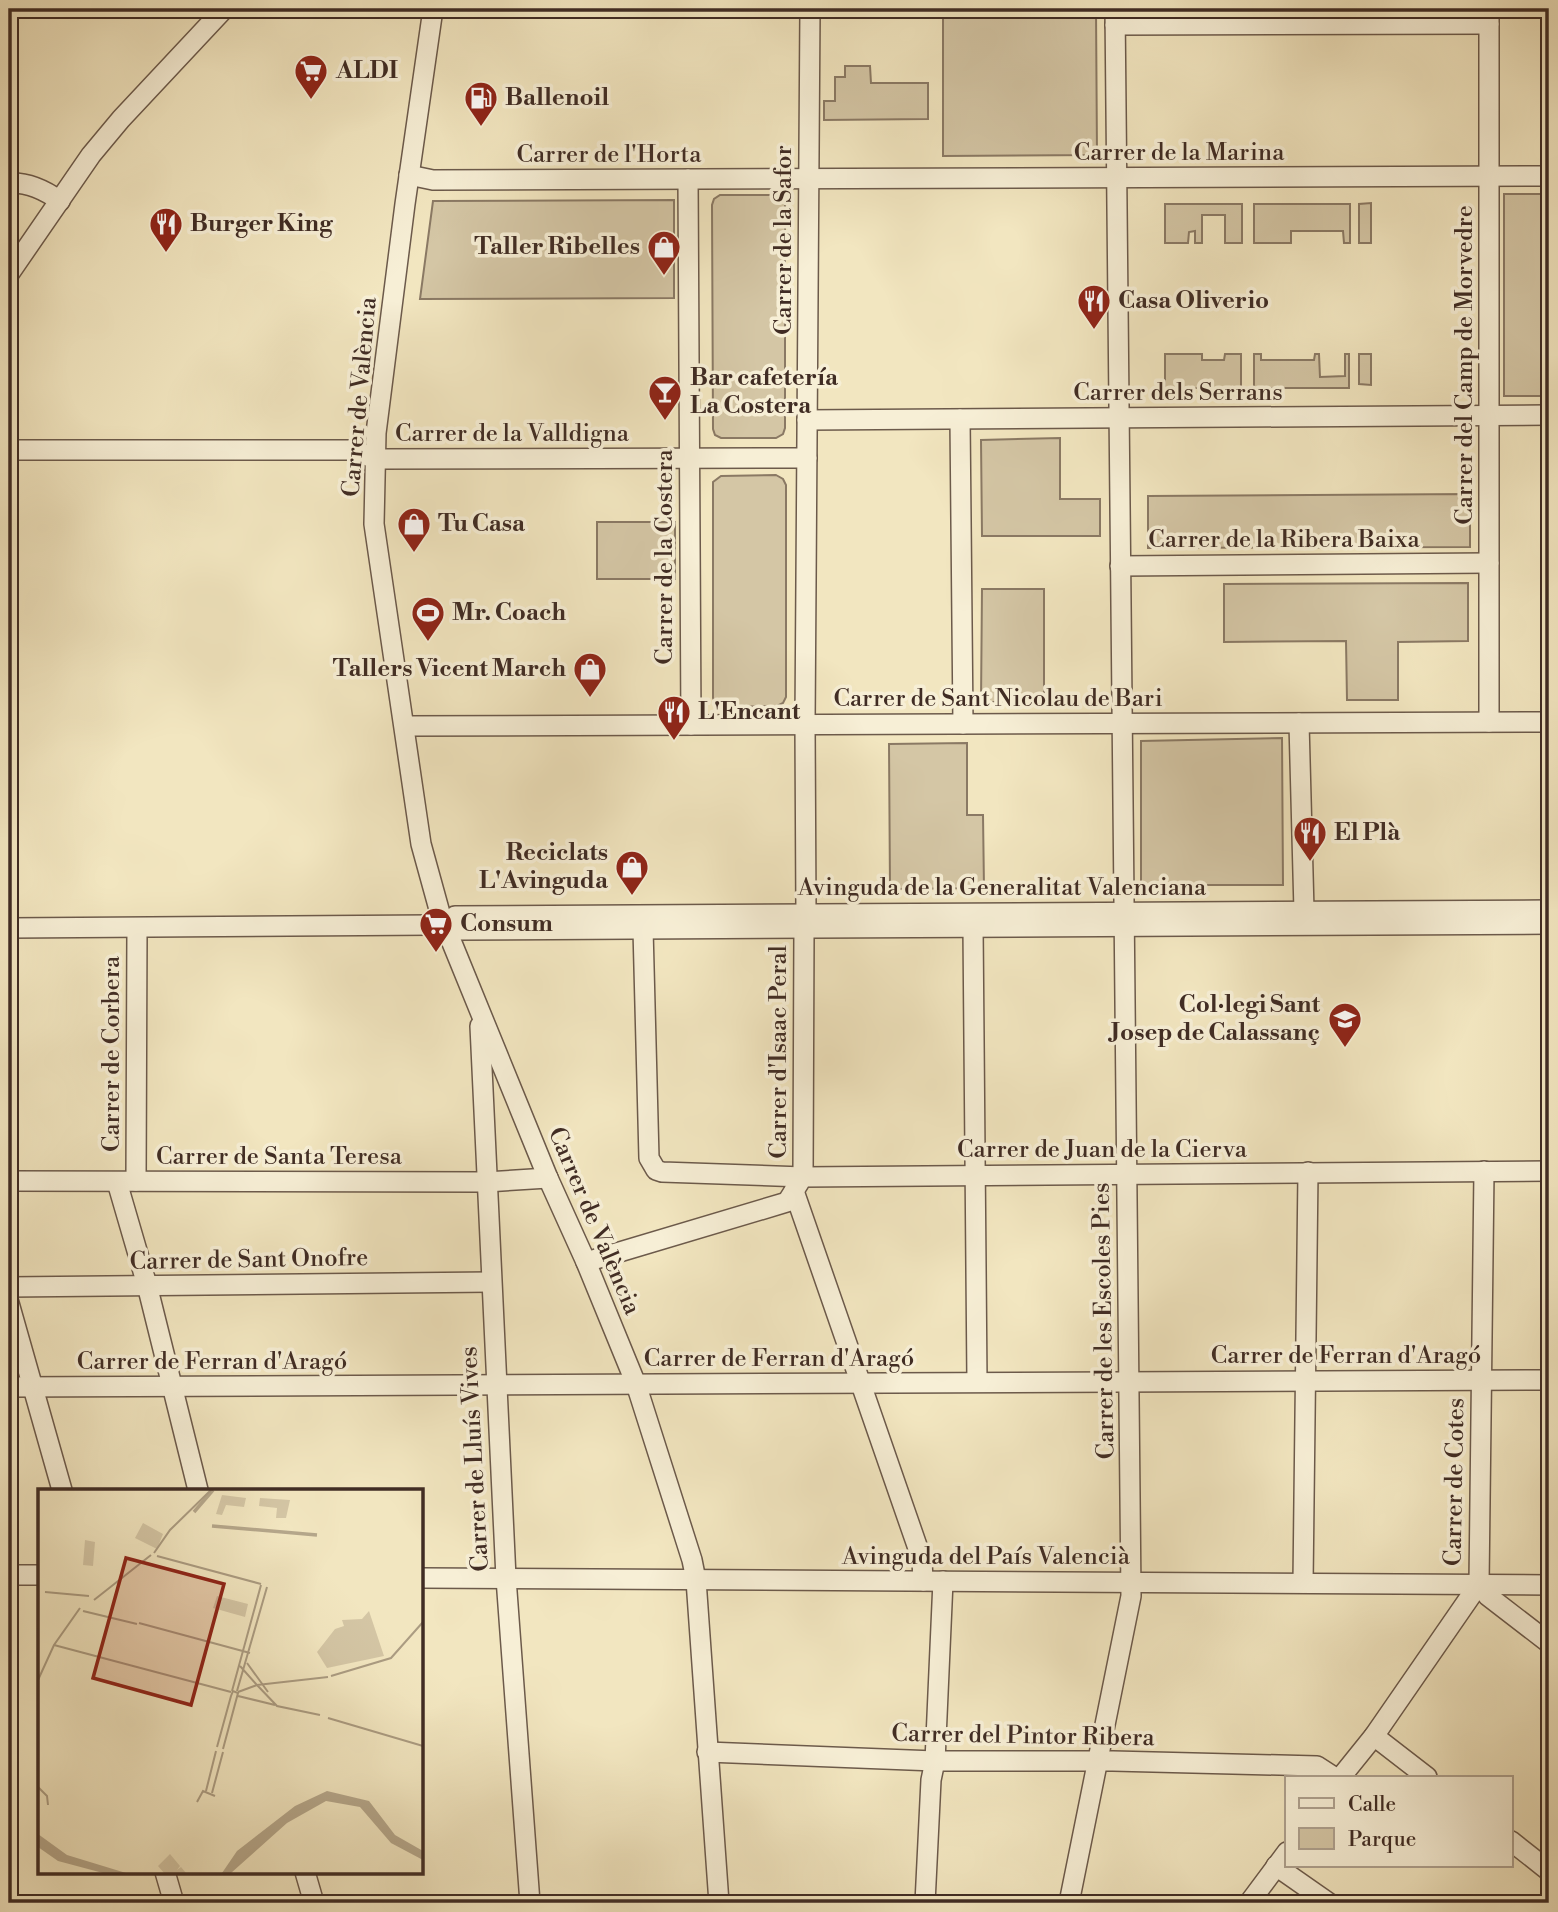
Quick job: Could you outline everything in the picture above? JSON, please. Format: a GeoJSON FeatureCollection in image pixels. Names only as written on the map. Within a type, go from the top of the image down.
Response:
{"type":"FeatureCollection","features":[{"type":"Feature","properties":{"kind":"street"},"geometry":{"type":"LineString","coordinates":[[9,274],[91,155],[223,9]]}},
{"type":"Feature","properties":{"kind":"street","name":"Carrer de València"},"geometry":{"type":"LineString","coordinates":[[433,9],[375,459],[374,524],[421,844],[447,924],[480,1011],[636,1384],[696,1580],[719,1903]]}},
{"type":"Feature","properties":{"kind":"street","name":"Carrer de la Safor"},"geometry":{"type":"LineString","coordinates":[[805,724],[810,9]]}},
{"type":"Feature","properties":{"kind":"street"},"geometry":{"type":"LineString","coordinates":[[1115,17],[1489,16]]}},
{"type":"Feature","properties":{"kind":"street","name":"Carrer del Camp de Morvedre"},"geometry":{"type":"LineString","coordinates":[[1489,16],[1489,722]]}},
{"type":"Feature","properties":{"kind":"street","name":"Carrer de les Escoles Pies"},"geometry":{"type":"LineString","coordinates":[[1069,1903],[1131,1596],[1115,17]]}},
{"type":"Feature","properties":{"kind":"street","name":"Carrer de l'Horta"},"geometry":{"type":"LineString","coordinates":[[410,175],[433,180],[809,179]]}},
{"type":"Feature","properties":{"kind":"street","name":"Carrer de la Marina"},"geometry":{"type":"LineString","coordinates":[[809,179],[1549,176]]}},
{"type":"Feature","properties":{"kind":"street","name":"Carrer de la Costera"},"geometry":{"type":"LineString","coordinates":[[688,179],[691,725]]}},
{"type":"Feature","properties":{"kind":"street"},"geometry":{"type":"LineString","coordinates":[[9,183],[30,185],[48,192],[60,201]]}},
{"type":"Feature","properties":{"kind":"street","name":"Carrer dels Serrans"},"geometry":{"type":"LineString","coordinates":[[807,420],[1549,415]]}},
{"type":"Feature","properties":{"kind":"street"},"geometry":{"type":"LineString","coordinates":[[960,419],[963,724]]}},
{"type":"Feature","properties":{"kind":"street","name":"Carrer de la Valldigna"},"geometry":{"type":"LineString","coordinates":[[9,450],[354,450],[375,459],[807,457]]}},
{"type":"Feature","properties":{"kind":"street","name":"Carrer de la Ribera Baixa"},"geometry":{"type":"LineString","coordinates":[[1120,566],[1489,563]]}},
{"type":"Feature","properties":{"kind":"street","name":"Carrer de Sant Nicolau de Bari"},"geometry":{"type":"LineString","coordinates":[[405,726],[1549,722]]}},
{"type":"Feature","properties":{"kind":"street"},"geometry":{"type":"LineString","coordinates":[[1299,723],[1304,911]]}},
{"type":"Feature","properties":{"kind":"street","name":"Carrer d'Isaac Peral"},"geometry":{"type":"LineString","coordinates":[[805,724],[805,921],[799,1184],[922,1560],[923,1581]]}},
{"type":"Feature","properties":{"kind":"street","name":"Avinguda de la Generalitat Valenciana"},"geometry":{"type":"LineString","coordinates":[[447,924],[643,929],[805,921],[973,927],[1304,911],[1549,910]]}},
{"type":"Feature","properties":{"kind":"street","name":"Avinguda de la Generalitat Valenciana"},"geometry":{"type":"LineString","coordinates":[[9,928],[1124,919],[1549,924]]}},
{"type":"Feature","properties":{"kind":"street"},"geometry":{"type":"LineString","coordinates":[[973,927],[977,1382]]}},
{"type":"Feature","properties":{"kind":"street","name":"Carrer de Corbera"},"geometry":{"type":"LineString","coordinates":[[137,928],[127,1182],[147,1285],[198,1489]]}},
{"type":"Feature","properties":{"kind":"street","name":"Carrer de Juan de la Cierva"},"geometry":{"type":"LineString","coordinates":[[643,929],[649,1158],[656,1170],[799,1184],[976,1175],[1549,1171]]}},
{"type":"Feature","properties":{"kind":"street","name":"Carrer de Lluís Vives"},"geometry":{"type":"LineString","coordinates":[[480,1011],[506,1578],[530,1903]]}},
{"type":"Feature","properties":{"kind":"street","name":"Carrer de Cotes"},"geometry":{"type":"LineString","coordinates":[[1479,1584],[1484,1171]]}},
{"type":"Feature","properties":{"kind":"street"},"geometry":{"type":"LineString","coordinates":[[1303,1583],[1308,1172]]}},
{"type":"Feature","properties":{"kind":"street","name":"Carrer de Santa Teresa"},"geometry":{"type":"LineString","coordinates":[[9,1181],[486,1182],[548,1178]]}},
{"type":"Feature","properties":{"kind":"street"},"geometry":{"type":"LineString","coordinates":[[586,1262],[787,1202],[799,1184]]}},
{"type":"Feature","properties":{"kind":"street","name":"Carrer de Sant Onofre"},"geometry":{"type":"LineString","coordinates":[[9,1287],[491,1282]]}},
{"type":"Feature","properties":{"kind":"street"},"geometry":{"type":"LineString","coordinates":[[9,1303],[62,1489]]}},
{"type":"Feature","properties":{"kind":"street","name":"Carrer de Ferran d'Aragó"},"geometry":{"type":"LineString","coordinates":[[9,1387],[1549,1380]]}},
{"type":"Feature","properties":{"kind":"street"},"geometry":{"type":"LineString","coordinates":[[9,1575],[38,1576]]}},
{"type":"Feature","properties":{"kind":"street","name":"Avinguda del País Valencià"},"geometry":{"type":"LineString","coordinates":[[424,1578],[1549,1585]]}},
{"type":"Feature","properties":{"kind":"street"},"geometry":{"type":"LineString","coordinates":[[925,1903],[943,1581]]}},
{"type":"Feature","properties":{"kind":"street"},"geometry":{"type":"LineString","coordinates":[[1342,1776],[1374,1736],[1479,1584],[1488,1595],[1549,1643]]}},
{"type":"Feature","properties":{"kind":"street"},"geometry":{"type":"LineString","coordinates":[[1374,1736],[1426,1776]]}},
{"type":"Feature","properties":{"kind":"street","name":"Carrer del Pintor Ribera"},"geometry":{"type":"LineString","coordinates":[[707,1752],[935,1761],[1098,1760],[1317,1766],[1332,1776]]}},
{"type":"Feature","properties":{"kind":"street"},"geometry":{"type":"LineString","coordinates":[[1512,1843],[1549,1871]]}},
{"type":"Feature","properties":{"kind":"street"},"geometry":{"type":"LineString","coordinates":[[1249,1903],[1282,1859]]}},
{"type":"Feature","properties":{"kind":"street"},"geometry":{"type":"LineString","coordinates":[[1291,1867],[1329,1903]]}},
{"type":"Feature","properties":{"kind":"street"},"geometry":{"type":"LineString","coordinates":[[166,1874],[174,1903]]}},
{"type":"Feature","properties":{"kind":"street"},"geometry":{"type":"LineString","coordinates":[[306,1874],[314,1903]]}},
{"type":"Feature","properties":{"kind":"green space"},"geometry":{"type":"Polygon","coordinates":[[[943,9],[1096,9],[1097,155],[943,156],[943,9]]]}},
{"type":"Feature","properties":{"kind":"green space"},"geometry":{"type":"Polygon","coordinates":[[[845,66],[870,66],[871,83],[928,83],[928,119],[824,120],[824,101],[835,101],[835,77],[845,77],[845,66]]]}},
{"type":"Feature","properties":{"kind":"green space"},"geometry":{"type":"Polygon","coordinates":[[[1504,194],[1549,194],[1549,396],[1504,396],[1504,194]]]}},
{"type":"Feature","properties":{"kind":"green space"},"geometry":{"type":"Polygon","coordinates":[[[720,195],[775,195],[782,198],[785,205],[785,428],[783,434],[776,438],[721,438],[715,435],[713,429],[712,205],[714,199],[720,195]]]}},
{"type":"Feature","properties":{"kind":"green space"},"geometry":{"type":"Polygon","coordinates":[[[674,200],[674,298],[420,299],[433,201],[674,200]]]}},
{"type":"Feature","properties":{"kind":"green space"},"geometry":{"type":"Polygon","coordinates":[[[1371,203],[1371,243],[1359,243],[1359,204],[1371,203]]]}},
{"type":"Feature","properties":{"kind":"green space"},"geometry":{"type":"Polygon","coordinates":[[[1165,204],[1242,204],[1242,243],[1225,243],[1225,215],[1202,215],[1202,243],[1195,243],[1195,231],[1189,232],[1188,243],[1165,243],[1165,204]]]}},
{"type":"Feature","properties":{"kind":"green space"},"geometry":{"type":"Polygon","coordinates":[[[1254,204],[1350,204],[1350,243],[1344,243],[1343,231],[1291,231],[1291,243],[1254,243],[1254,204]]]}},
{"type":"Feature","properties":{"kind":"green space"},"geometry":{"type":"Polygon","coordinates":[[[1165,354],[1202,354],[1202,360],[1224,360],[1225,354],[1241,354],[1241,388],[1165,388],[1165,354]]]}},
{"type":"Feature","properties":{"kind":"green space"},"geometry":{"type":"Polygon","coordinates":[[[1254,354],[1261,354],[1261,360],[1314,360],[1315,354],[1319,354],[1320,377],[1345,376],[1345,354],[1349,354],[1349,388],[1254,388],[1254,354]]]}},
{"type":"Feature","properties":{"kind":"green space"},"geometry":{"type":"Polygon","coordinates":[[[1359,354],[1371,354],[1371,385],[1359,384],[1359,354]]]}},
{"type":"Feature","properties":{"kind":"green space"},"geometry":{"type":"Polygon","coordinates":[[[1060,438],[1060,499],[1100,499],[1100,536],[982,536],[981,440],[1060,438]]]}},
{"type":"Feature","properties":{"kind":"green space"},"geometry":{"type":"Polygon","coordinates":[[[776,475],[783,479],[786,485],[786,697],[783,703],[777,706],[722,707],[716,704],[713,698],[713,482],[721,476],[776,475]]]}},
{"type":"Feature","properties":{"kind":"green space"},"geometry":{"type":"Polygon","coordinates":[[[1470,494],[1470,547],[1148,548],[1148,496],[1470,494]]]}},
{"type":"Feature","properties":{"kind":"green space"},"geometry":{"type":"Polygon","coordinates":[[[597,522],[675,522],[675,579],[597,579],[597,522]]]}},
{"type":"Feature","properties":{"kind":"green space"},"geometry":{"type":"Polygon","coordinates":[[[1468,583],[1468,641],[1398,642],[1398,700],[1347,700],[1346,641],[1224,642],[1224,584],[1468,583]]]}},
{"type":"Feature","properties":{"kind":"green space"},"geometry":{"type":"Polygon","coordinates":[[[982,589],[1044,589],[1044,702],[981,702],[982,589]]]}},
{"type":"Feature","properties":{"kind":"green space"},"geometry":{"type":"Polygon","coordinates":[[[1282,738],[1283,885],[1141,885],[1141,741],[1282,738]]]}},
{"type":"Feature","properties":{"kind":"green space"},"geometry":{"type":"Polygon","coordinates":[[[967,743],[967,815],[983,815],[984,888],[890,889],[889,744],[967,743]]]}},
{"type":"Feature","properties":{"kind":"place","name":"ALDI"},"geometry":{"type":"Point","coordinates":[311,101]}},
{"type":"Feature","properties":{"kind":"place","name":"Ballenoil"},"geometry":{"type":"Point","coordinates":[481,128]}},
{"type":"Feature","properties":{"kind":"place","name":"Burger King"},"geometry":{"type":"Point","coordinates":[166,254]}},
{"type":"Feature","properties":{"kind":"place","name":"Taller Ribelles"},"geometry":{"type":"Point","coordinates":[664,277]}},
{"type":"Feature","properties":{"kind":"place","name":"Casa Oliverio"},"geometry":{"type":"Point","coordinates":[1094,331]}},
{"type":"Feature","properties":{"kind":"place","name":"Bar cafetería La Costera"},"geometry":{"type":"Point","coordinates":[665,422]}},
{"type":"Feature","properties":{"kind":"place","name":"Tu Casa"},"geometry":{"type":"Point","coordinates":[414,554]}},
{"type":"Feature","properties":{"kind":"place","name":"Mr. Coach"},"geometry":{"type":"Point","coordinates":[428,643]}},
{"type":"Feature","properties":{"kind":"place","name":"Tallers Vicent March"},"geometry":{"type":"Point","coordinates":[590,699]}},
{"type":"Feature","properties":{"kind":"place","name":"L'Encant"},"geometry":{"type":"Point","coordinates":[674,742]}},
{"type":"Feature","properties":{"kind":"place","name":"El Plà"},"geometry":{"type":"Point","coordinates":[1310,863]}},
{"type":"Feature","properties":{"kind":"place","name":"Reciclats L'Avinguda"},"geometry":{"type":"Point","coordinates":[632,897]}},
{"type":"Feature","properties":{"kind":"place","name":"Consum"},"geometry":{"type":"Point","coordinates":[436,954]}},
{"type":"Feature","properties":{"kind":"place","name":"Col·legi Sant Josep de Calassanç"},"geometry":{"type":"Point","coordinates":[1345,1049]}}]}
